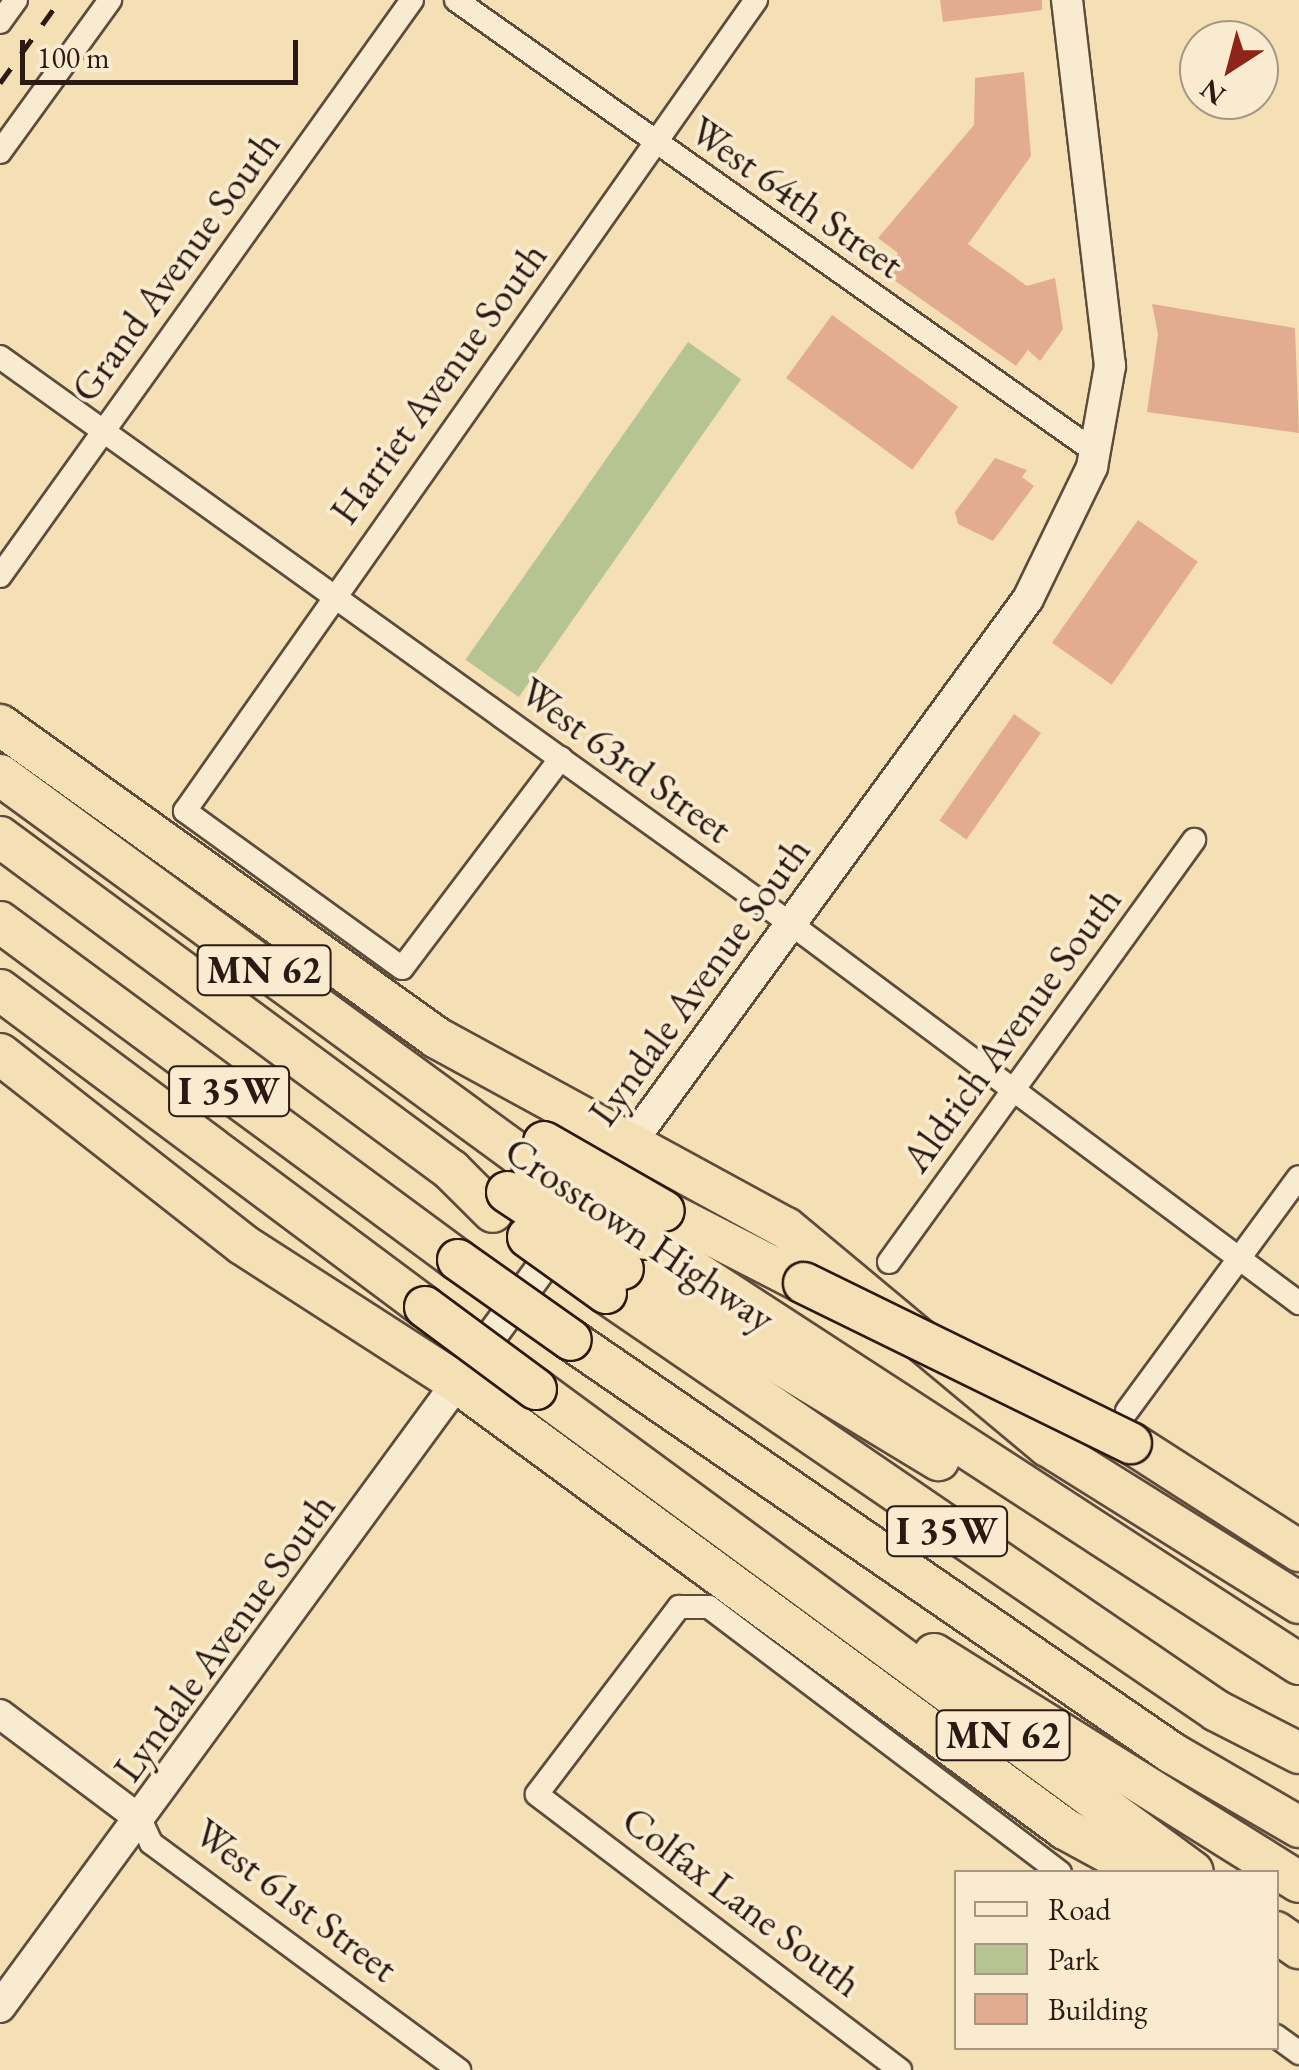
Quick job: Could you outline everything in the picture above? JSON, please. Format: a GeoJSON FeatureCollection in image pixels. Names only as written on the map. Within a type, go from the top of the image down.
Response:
{"type":"FeatureCollection","features":[{"type":"Feature","properties":{"kind":"highway"},"geometry":{"type":"LineString","coordinates":[[0,725],[437,1038],[630,1144],[704,1176],[786,1228],[1048,1446],[1299,1603]]}},
{"type":"Feature","properties":{"kind":"highway","name":"Crosstown Highway"},"geometry":{"type":"LineString","coordinates":[[0,775],[363,1043],[518,1177],[634,1253],[1299,1664]]}},
{"type":"Feature","properties":{"kind":"highway","name":"I 35W"},"geometry":{"type":"LineString","coordinates":[[0,837],[451,1170],[518,1177],[634,1253],[1070,1613],[1299,1753]]}},
{"type":"Feature","properties":{"kind":"highway","name":"I 35W"},"geometry":{"type":"LineString","coordinates":[[0,922],[571,1340],[1156,1742],[1299,1827]]}},
{"type":"Feature","properties":{"kind":"highway","name":"MN 62"},"geometry":{"type":"LineString","coordinates":[[0,990],[1190,1870]]}},
{"type":"Feature","properties":{"kind":"highway"},"geometry":{"type":"LineString","coordinates":[[0,1054],[242,1244],[459,1384],[1065,1829],[1140,1870]]}},
{"type":"Feature","properties":{"kind":"highway"},"geometry":{"type":"LineString","coordinates":[[634,1253],[804,1284],[1129,1427],[1299,1551]]}},
{"type":"Feature","properties":{"kind":"highway"},"geometry":{"type":"LineString","coordinates":[[814,1595],[890,1625],[1299,1882]]}},
{"type":"Feature","properties":{"kind":"main road","name":"Lyndale Avenue South"},"geometry":{"type":"LineString","coordinates":[[0,2006],[459,1384],[1028,599],[1096,453],[1107,313],[1067,0]]}},
{"type":"Feature","properties":{"kind":"street"},"geometry":{"type":"LineString","coordinates":[[0,22],[16,0]]}},
{"type":"Feature","properties":{"kind":"street"},"geometry":{"type":"LineString","coordinates":[[0,152],[110,0]]}},
{"type":"Feature","properties":{"kind":"street","name":"Grand Avenue South"},"geometry":{"type":"LineString","coordinates":[[0,576],[412,0]]}},
{"type":"Feature","properties":{"kind":"street","name":"West 64th Street"},"geometry":{"type":"LineString","coordinates":[[456,0],[1096,453]]}},
{"type":"Feature","properties":{"kind":"street","name":"Harriet Avenue South"},"geometry":{"type":"LineString","coordinates":[[561,758],[402,968],[185,812],[332,596],[756,0]]}},
{"type":"Feature","properties":{"kind":"street","name":"West 63rd Street"},"geometry":{"type":"LineString","coordinates":[[0,357],[791,924],[1299,1304]]}},
{"type":"Feature","properties":{"kind":"street","name":"Aldrich Avenue South"},"geometry":{"type":"LineString","coordinates":[[889,1262],[1194,840]]}},
{"type":"Feature","properties":{"kind":"street"},"geometry":{"type":"LineString","coordinates":[[1129,1427],[1299,1177]]}},
{"type":"Feature","properties":{"kind":"street","name":"Colfax Lane South"},"geometry":{"type":"LineString","coordinates":[[900,2070],[537,1794],[679,1607],[694,1600],[1057,1870]]}},
{"type":"Feature","properties":{"kind":"street","name":"West 61st Street"},"geometry":{"type":"LineString","coordinates":[[0,1714],[140,1819],[151,1843],[459,2070]]}},
{"type":"Feature","properties":{"kind":"green space"},"geometry":{"type":"Polygon","coordinates":[[[688,342],[741,379],[519,697],[465,660],[688,342]]]}},
{"type":"Feature","properties":{"kind":"building"},"geometry":{"type":"Polygon","coordinates":[[[940,0],[1042,0],[1042,10],[943,22],[940,0]]]}},
{"type":"Feature","properties":{"kind":"building"},"geometry":{"type":"Polygon","coordinates":[[[1024,72],[1031,156],[968,244],[1027,286],[1055,278],[1063,329],[1040,361],[1028,350],[1016,366],[884,273],[898,253],[878,238],[974,125],[975,78],[1024,72]]]}},
{"type":"Feature","properties":{"kind":"building"},"geometry":{"type":"Polygon","coordinates":[[[1152,304],[1295,328],[1299,433],[1147,412],[1158,334],[1152,304]]]}},
{"type":"Feature","properties":{"kind":"building"},"geometry":{"type":"Polygon","coordinates":[[[832,315],[958,407],[912,470],[786,378],[832,315]]]}},
{"type":"Feature","properties":{"kind":"building"},"geometry":{"type":"Polygon","coordinates":[[[995,458],[1027,470],[1022,477],[1034,486],[993,541],[958,524],[955,512],[995,458]]]}},
{"type":"Feature","properties":{"kind":"building"},"geometry":{"type":"Polygon","coordinates":[[[1138,520],[1198,562],[1112,685],[1052,643],[1138,520]]]}},
{"type":"Feature","properties":{"kind":"building"},"geometry":{"type":"Polygon","coordinates":[[[1014,714],[1041,733],[966,839],[939,820],[1014,714]]]}},
{"type":"Feature","properties":{"kind":"railway"},"geometry":{"type":"LineString","coordinates":[[0,83],[60,0]]}}]}
